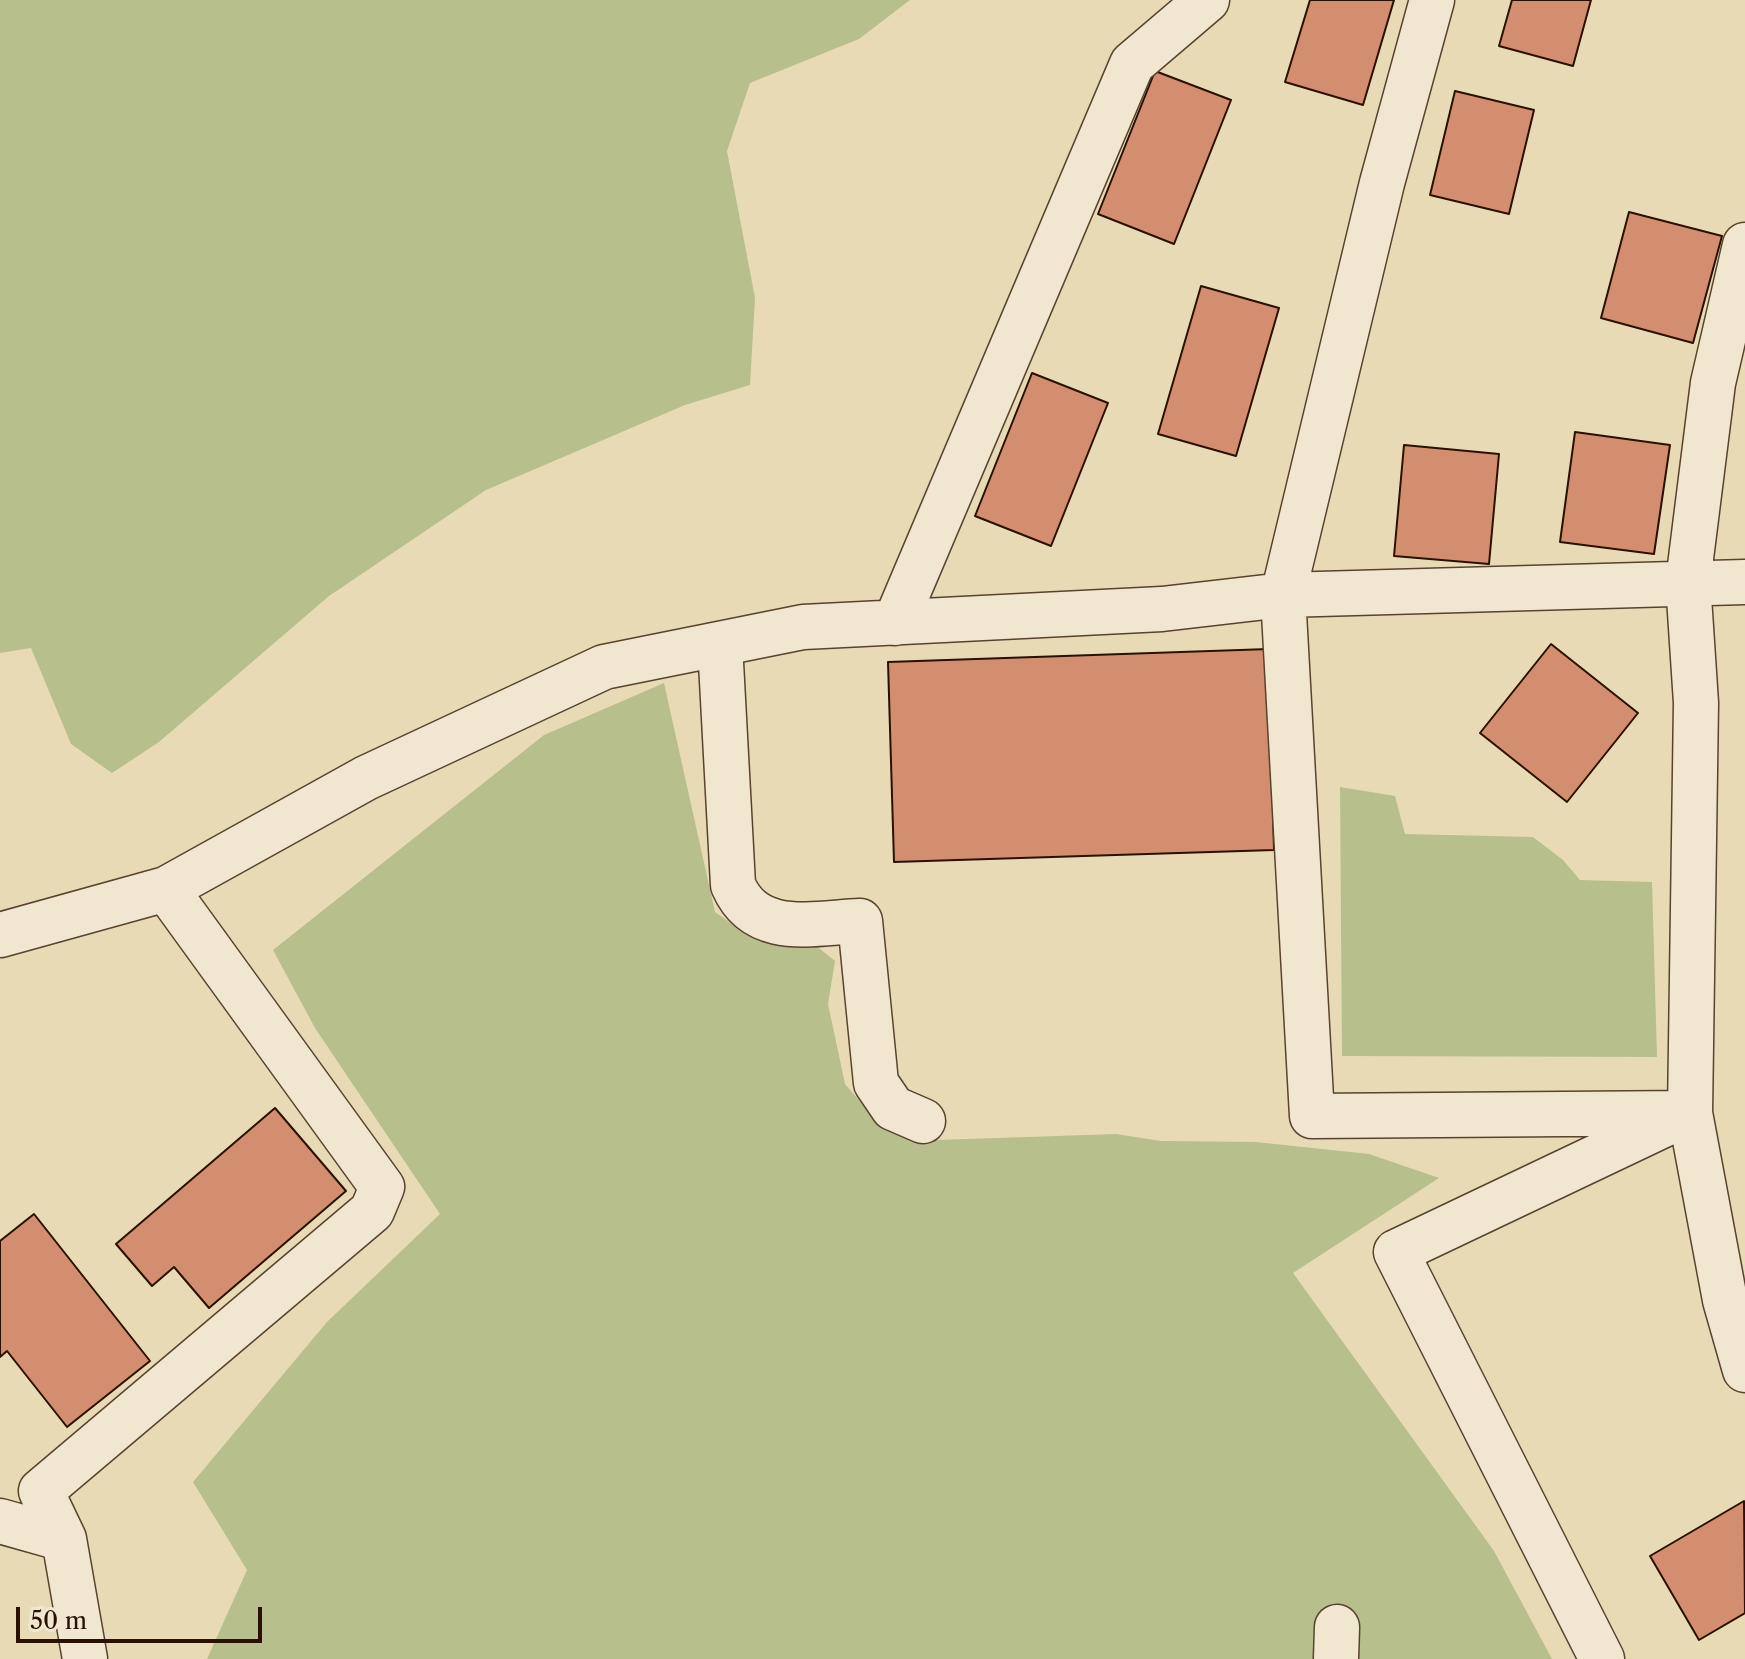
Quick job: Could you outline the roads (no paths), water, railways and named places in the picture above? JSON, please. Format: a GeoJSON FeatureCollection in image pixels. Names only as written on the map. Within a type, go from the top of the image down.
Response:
{"type":"FeatureCollection","features":[{"type":"Feature","properties":{"kind":"street"},"geometry":{"type":"LineString","coordinates":[[895,623],[1132,64],[1207,0]]}},
{"type":"Feature","properties":{"kind":"street"},"geometry":{"type":"LineString","coordinates":[[1432,0],[1382,183],[1283,595],[1312,1116],[1690,1113]]}},
{"type":"Feature","properties":{"kind":"street"},"geometry":{"type":"LineString","coordinates":[[1745,245],[1713,383],[1688,582],[1696,703],[1690,1113],[1725,1300],[1745,1370]]}},
{"type":"Feature","properties":{"kind":"street"},"geometry":{"type":"LineString","coordinates":[[0,935],[166,889],[366,778],[604,667],[803,627],[1162,609],[1283,595],[1745,582]]}},
{"type":"Feature","properties":{"kind":"street"},"geometry":{"type":"LineString","coordinates":[[720,644],[733,885],[745,906],[779,925],[860,921],[876,1083],[893,1108],[923,1121]]}},
{"type":"Feature","properties":{"kind":"street"},"geometry":{"type":"LineString","coordinates":[[85,1659],[64,1539],[41,1491],[372,1211],[382,1187],[166,889]]}},
{"type":"Feature","properties":{"kind":"street"},"geometry":{"type":"LineString","coordinates":[[1602,1659],[1396,1252],[1690,1113]]}},
{"type":"Feature","properties":{"kind":"street"},"geometry":{"type":"LineString","coordinates":[[0,1521],[64,1539]]}}]}
